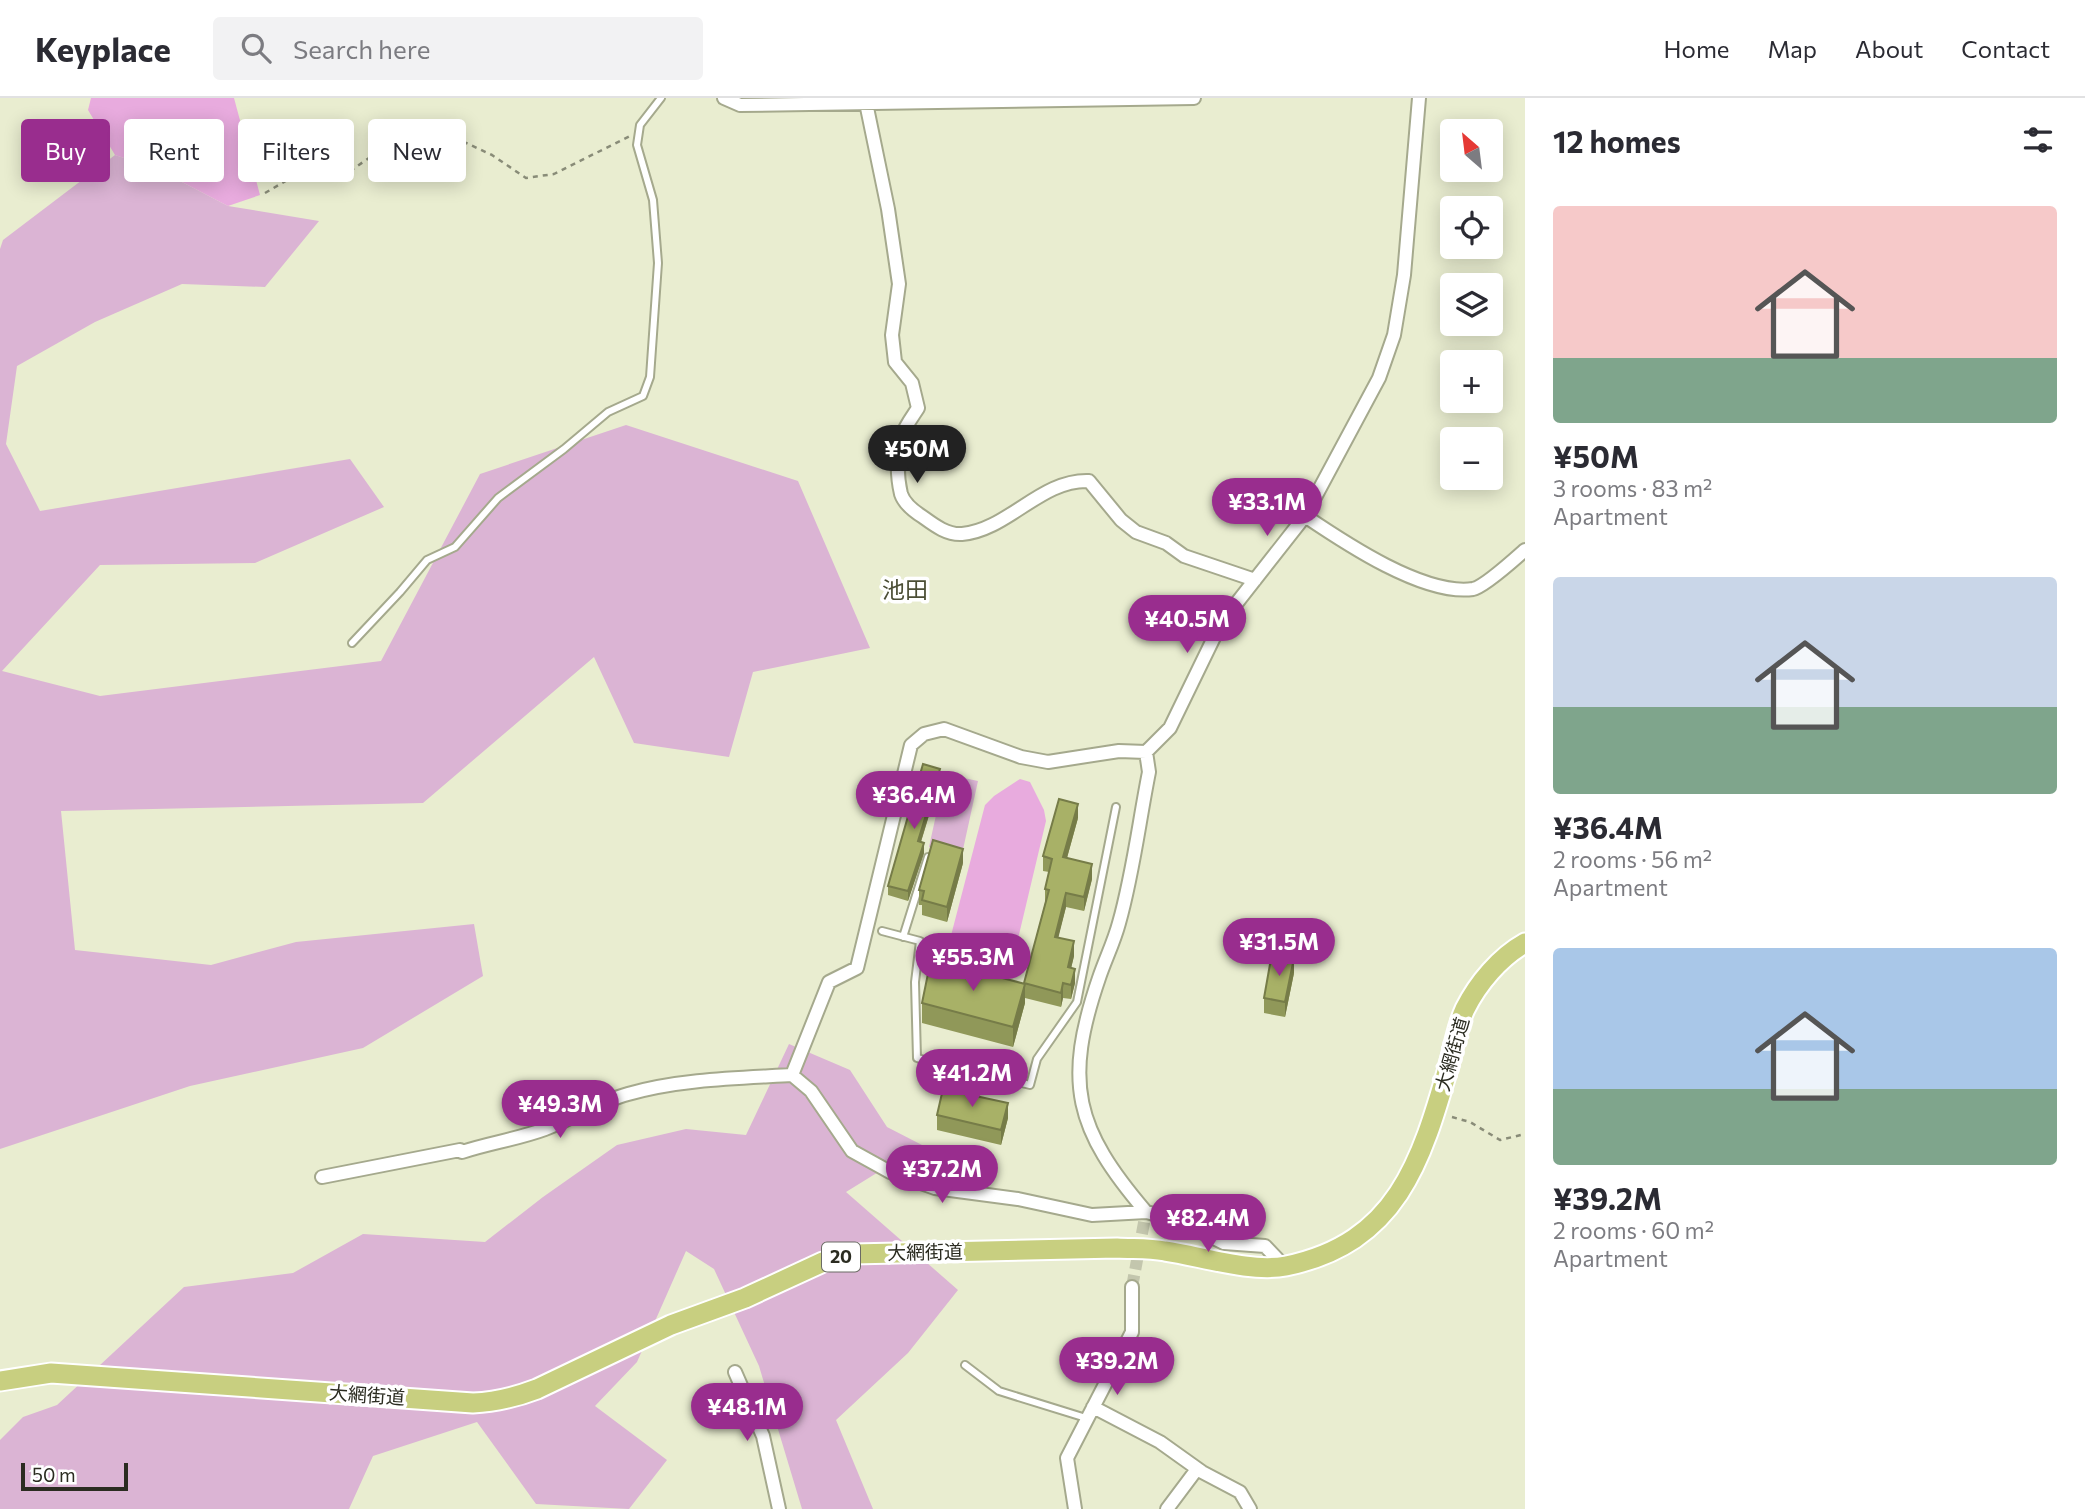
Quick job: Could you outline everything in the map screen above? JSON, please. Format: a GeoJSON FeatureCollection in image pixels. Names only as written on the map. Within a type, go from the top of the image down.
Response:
{"type":"FeatureCollection","features":[{"type":"Feature","properties":{"kind":"main road","name":"大網街道"},"geometry":{"type":"LineString","coordinates":[[0,1381],[51,1373],[460,1402],[494,1402],[537,1388],[671,1325],[745,1298],[824,1262],[853,1254],[1117,1248],[1161,1250],[1255,1268],[1284,1266],[1343,1246],[1371,1227],[1391,1206],[1419,1159],[1464,1011],[1490,973],[1525,943]]}},
{"type":"Feature","properties":{"kind":"street"},"geometry":{"type":"LineString","coordinates":[[723,98],[740,105],[865,100],[1194,98]]}},
{"type":"Feature","properties":{"kind":"street"},"geometry":{"type":"LineString","coordinates":[[792,1075],[829,982],[857,968],[911,745],[924,734],[944,729],[1021,757],[1048,762],[1119,751],[1146,752],[1170,728],[1221,623],[1305,516],[1379,378],[1394,335],[1404,275],[1419,98]]}},
{"type":"Feature","properties":{"kind":"street"},"geometry":{"type":"LineString","coordinates":[[865,100],[888,209],[899,284],[892,335],[895,362],[912,383],[918,408],[902,435],[897,469],[902,498],[917,513],[942,530],[961,534],[993,524],[1057,486],[1077,480],[1089,481],[1121,520],[1136,532],[1166,543],[1184,556],[1255,580]]}},
{"type":"Feature","properties":{"kind":"street"},"geometry":{"type":"LineString","coordinates":[[1305,516],[1348,545],[1410,576],[1444,588],[1476,589],[1525,550]]}},
{"type":"Feature","properties":{"kind":"street"},"geometry":{"type":"LineString","coordinates":[[1146,752],[1149,772],[1119,925],[1083,1031],[1079,1064],[1081,1096],[1088,1125],[1105,1160],[1146,1212]]}},
{"type":"Feature","properties":{"kind":"street"},"geometry":{"type":"LineString","coordinates":[[321,1177],[460,1150],[462,1152],[514,1138],[545,1129],[629,1093],[670,1085],[792,1075],[811,1091],[852,1151],[890,1172],[935,1188],[1018,1199],[1092,1215],[1146,1212],[1175,1219],[1224,1243],[1265,1246],[1284,1266]]}},
{"type":"Feature","properties":{"kind":"street"},"geometry":{"type":"LineString","coordinates":[[1074,1509],[1068,1458],[1132,1332],[1132,1287]]}},
{"type":"Feature","properties":{"kind":"street"},"geometry":{"type":"LineString","coordinates":[[734,1371],[763,1436],[779,1509]]}},
{"type":"Feature","properties":{"kind":"street"},"geometry":{"type":"LineString","coordinates":[[1090,1413],[1160,1442],[1197,1469],[1240,1492],[1250,1509]]}},
{"type":"Feature","properties":{"kind":"street"},"geometry":{"type":"LineString","coordinates":[[1167,1509],[1197,1469]]}},
{"type":"Feature","properties":{"kind":"lane"},"geometry":{"type":"LineString","coordinates":[[352,643],[427,560],[455,547],[498,498],[564,449],[607,412],[643,396],[650,377],[658,263],[653,200],[637,145],[640,125],[661,98]]}},
{"type":"Feature","properties":{"kind":"lane"},"geometry":{"type":"LineString","coordinates":[[882,931],[920,941],[915,982],[917,1058],[1030,1086],[1037,1059],[1077,1002],[1116,807]]}},
{"type":"Feature","properties":{"kind":"lane"},"geometry":{"type":"LineString","coordinates":[[903,937],[928,857]]}},
{"type":"Feature","properties":{"kind":"lane"},"geometry":{"type":"LineString","coordinates":[[1083,974],[1099,979]]}},
{"type":"Feature","properties":{"kind":"lane"},"geometry":{"type":"LineString","coordinates":[[965,1365],[999,1391],[1090,1413]]}},
{"type":"Feature","properties":{"kind":"path"},"geometry":{"type":"LineString","coordinates":[[265,193],[301,172],[353,169],[414,127],[432,127],[492,155],[526,178],[554,174],[639,132]]}},
{"type":"Feature","properties":{"kind":"path"},"geometry":{"type":"LineString","coordinates":[[1435,1112],[1470,1122],[1500,1140],[1525,1134]]}},
{"type":"Feature","properties":{"kind":"shaded area"},"geometry":{"type":"Polygon","coordinates":[[[91,98],[234,98],[240,119],[238,182],[257,182],[260,195],[228,206],[182,182],[224,182],[224,119],[124,119],[124,158],[115,155],[110,147],[110,119],[93,119],[88,110],[91,98]]]}},
{"type":"Feature","properties":{"kind":"shaded area"},"geometry":{"type":"Polygon","coordinates":[[[115,155],[124,158],[124,182],[182,182],[228,206],[319,221],[265,287],[182,284],[95,322],[17,366],[6,444],[40,511],[350,459],[384,507],[255,563],[100,565],[2,671],[100,696],[381,661],[480,474],[626,425],[798,481],[870,648],[753,672],[729,757],[634,743],[594,657],[423,803],[61,811],[75,950],[211,965],[296,942],[474,924],[483,976],[363,1048],[190,1086],[0,1149],[0,249],[3,240],[79,182],[110,182],[110,159],[115,155]]]}},
{"type":"Feature","properties":{"kind":"shaded area"},"geometry":{"type":"Polygon","coordinates":[[[945,774],[978,781],[962,854],[929,847],[945,774]]]}},
{"type":"Feature","properties":{"kind":"shaded area"},"geometry":{"type":"Polygon","coordinates":[[[1020,779],[1030,782],[1044,810],[1046,821],[1012,964],[948,947],[985,805],[1020,779]]]}},
{"type":"Feature","properties":{"kind":"shaded area"},"geometry":{"type":"Polygon","coordinates":[[[947,955],[1010,972],[1005,994],[941,977],[947,955]]]}},
{"type":"Feature","properties":{"kind":"shaded area"},"geometry":{"type":"Polygon","coordinates":[[[789,1044],[850,1070],[887,1127],[922,1145],[846,1192],[958,1290],[908,1353],[836,1420],[873,1509],[802,1509],[759,1366],[714,1269],[686,1251],[637,1362],[595,1406],[667,1460],[629,1509],[536,1504],[477,1422],[373,1456],[349,1509],[0,1509],[0,1440],[23,1417],[57,1405],[184,1287],[293,1273],[363,1234],[485,1242],[617,1145],[686,1129],[746,1135],[789,1044]]]}},
{"type":"Feature","properties":{"kind":"building"},"geometry":{"type":"Polygon","coordinates":[[[923,764],[940,769],[918,841],[924,843],[908,891],[888,886],[923,764]]]}},
{"type":"Feature","properties":{"kind":"building"},"geometry":{"type":"Polygon","coordinates":[[[1059,799],[1078,804],[1063,857],[1092,864],[1084,897],[1066,893],[1055,937],[1074,941],[1068,967],[1075,969],[1071,985],[1063,983],[1061,993],[1024,983],[1049,890],[1045,889],[1052,859],[1043,856],[1059,799]]]}},
{"type":"Feature","properties":{"kind":"building"},"geometry":{"type":"Polygon","coordinates":[[[933,840],[963,849],[947,907],[922,900],[924,891],[919,890],[933,840]]]}},
{"type":"Feature","properties":{"kind":"building"},"geometry":{"type":"Polygon","coordinates":[[[1272,953],[1294,958],[1285,1002],[1264,998],[1272,953]]]}},
{"type":"Feature","properties":{"kind":"building"},"geometry":{"type":"Polygon","coordinates":[[[931,959],[1025,984],[1013,1027],[922,1003],[931,959]]]}},
{"type":"Feature","properties":{"kind":"building"},"geometry":{"type":"Polygon","coordinates":[[[943,1089],[1008,1103],[1001,1130],[937,1115],[943,1089]]]}},
{"type":"Feature","properties":{"kind":"tunnel"},"geometry":{"type":"LineString","coordinates":[[1132,1287],[1146,1212]]}},
{"type":"Feature","properties":{"kind":"district","name":"池田"},"geometry":{"type":"Point","coordinates":[905,590]}}]}
